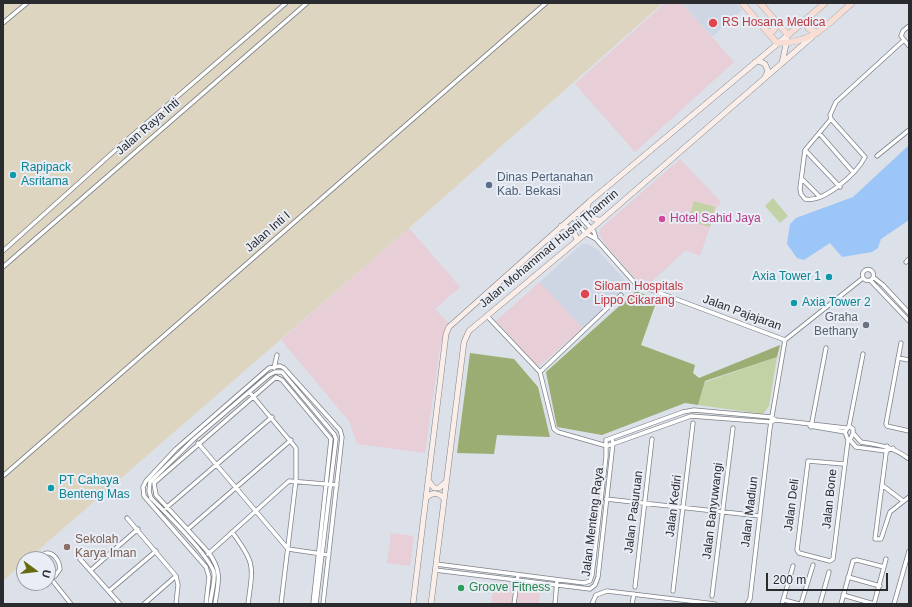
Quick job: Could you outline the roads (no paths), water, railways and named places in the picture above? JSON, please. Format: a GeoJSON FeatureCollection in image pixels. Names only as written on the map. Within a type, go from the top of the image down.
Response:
{"type":"FeatureCollection","features":[{"type":"Feature","properties":{"kind":"main road"},"geometry":{"type":"LineString","coordinates":[[742,3],[778,43],[787,43],[812,37]]}},
{"type":"Feature","properties":{"kind":"main road"},"geometry":{"type":"LineString","coordinates":[[760,3],[788,35]]}},
{"type":"Feature","properties":{"kind":"main road","name":"Jalan Mohammad Husni Thamrin"},"geometry":{"type":"LineString","coordinates":[[788,35],[825,3]]}},
{"type":"Feature","properties":{"kind":"main road","name":"Jalan Mohammad Husni Thamrin"},"geometry":{"type":"LineString","coordinates":[[812,37],[852,3]]}},
{"type":"Feature","properties":{"kind":"main road"},"geometry":{"type":"LineString","coordinates":[[807,19],[808,28],[817,33]]}},
{"type":"Feature","properties":{"kind":"main road"},"geometry":{"type":"LineString","coordinates":[[767,32],[773,31],[778,24]]}},
{"type":"Feature","properties":{"kind":"street"},"geometry":{"type":"LineString","coordinates":[[3,24],[27,3]]}},
{"type":"Feature","properties":{"kind":"street","name":"Jalan Raya Inti"},"geometry":{"type":"LineString","coordinates":[[3,251],[121,145],[286,3]]}},
{"type":"Feature","properties":{"kind":"street","name":"Jalan Raya Inti"},"geometry":{"type":"LineString","coordinates":[[3,267],[307,3]]}},
{"type":"Feature","properties":{"kind":"street","name":"Jalan Inti I"},"geometry":{"type":"LineString","coordinates":[[3,476],[546,3]]}},
{"type":"Feature","properties":{"kind":"street"},"geometry":{"type":"LineString","coordinates":[[909,26],[902,34],[904,40],[909,46]]}},
{"type":"Feature","properties":{"kind":"street"},"geometry":{"type":"LineString","coordinates":[[782,63],[788,35]]}},
{"type":"Feature","properties":{"kind":"street","name":"Jalan Mohammad Husni Thamrin"},"geometry":{"type":"LineString","coordinates":[[413,604],[446,334],[449,327],[561,226],[788,35]]}},
{"type":"Feature","properties":{"kind":"street","name":"Jalan Mohammad Husni Thamrin"},"geometry":{"type":"LineString","coordinates":[[431,604],[464,342],[469,331],[591,229],[812,37]]}},
{"type":"Feature","properties":{"kind":"street"},"geometry":{"type":"LineString","coordinates":[[831,119],[805,150],[800,188],[802,197],[808,200],[840,187],[864,159],[864,155],[831,119],[830,115],[836,102],[904,40]]}},
{"type":"Feature","properties":{"kind":"street"},"geometry":{"type":"LineString","coordinates":[[755,62],[762,62],[766,64],[768,71],[764,78]]}},
{"type":"Feature","properties":{"kind":"street"},"geometry":{"type":"LineString","coordinates":[[877,156],[909,130]]}},
{"type":"Feature","properties":{"kind":"street"},"geometry":{"type":"LineString","coordinates":[[819,132],[853,172]]}},
{"type":"Feature","properties":{"kind":"street"},"geometry":{"type":"LineString","coordinates":[[805,150],[840,187]]}},
{"type":"Feature","properties":{"kind":"street"},"geometry":{"type":"LineString","coordinates":[[802,179],[819,196]]}},
{"type":"Feature","properties":{"kind":"street"},"geometry":{"type":"LineString","coordinates":[[589,202],[587,211],[589,215],[592,218],[601,220]]}},
{"type":"Feature","properties":{"kind":"street","name":"Jalan Pajajaran"},"geometry":{"type":"LineString","coordinates":[[575,215],[591,229],[596,239],[634,282],[641,286],[786,340]]}},
{"type":"Feature","properties":{"kind":"street","name":"Jalan Pajajaran"},"geometry":{"type":"LineString","coordinates":[[575,215],[585,233],[596,239]]}},
{"type":"Feature","properties":{"kind":"street"},"geometry":{"type":"LineString","coordinates":[[561,226],[573,229],[577,240]]}},
{"type":"Feature","properties":{"kind":"street"},"geometry":{"type":"LineString","coordinates":[[906,262],[909,258]]}},
{"type":"Feature","properties":{"kind":"street"},"geometry":{"type":"LineString","coordinates":[[863,278],[864,271],[867,269],[871,270],[872,278],[909,321]]}},
{"type":"Feature","properties":{"kind":"street"},"geometry":{"type":"LineString","coordinates":[[786,340],[863,278],[872,278],[883,285],[909,313]]}},
{"type":"Feature","properties":{"kind":"street"},"geometry":{"type":"LineString","coordinates":[[540,372],[621,295]]}},
{"type":"Feature","properties":{"kind":"street"},"geometry":{"type":"LineString","coordinates":[[487,316],[540,372],[554,429],[558,432],[604,442],[689,411],[771,417],[776,420],[853,429],[853,433],[861,442],[893,448],[909,460]]}},
{"type":"Feature","properties":{"kind":"street","name":"Jalan Madiun"},"geometry":{"type":"LineString","coordinates":[[747,604],[750,599],[770,422],[786,340]]}},
{"type":"Feature","properties":{"kind":"street"},"geometry":{"type":"LineString","coordinates":[[901,343],[886,425],[908,429]]}},
{"type":"Feature","properties":{"kind":"street"},"geometry":{"type":"LineString","coordinates":[[812,425],[826,348]]}},
{"type":"Feature","properties":{"kind":"street"},"geometry":{"type":"LineString","coordinates":[[863,354],[847,429],[849,440],[856,447],[886,451],[893,448]]}},
{"type":"Feature","properties":{"kind":"street"},"geometry":{"type":"LineString","coordinates":[[276,377],[274,366],[277,355]]}},
{"type":"Feature","properties":{"kind":"street"},"geometry":{"type":"LineString","coordinates":[[898,358],[909,360]]}},
{"type":"Feature","properties":{"kind":"street"},"geometry":{"type":"LineString","coordinates":[[206,604],[209,576],[206,567],[144,496],[143,487],[146,480],[165,460],[269,368],[274,366],[284,368],[340,430],[342,437],[323,604]]}},
{"type":"Feature","properties":{"kind":"street"},"geometry":{"type":"LineString","coordinates":[[216,604],[219,570],[209,553],[156,495],[154,483],[275,372],[282,372],[334,434],[336,439],[328,484]]}},
{"type":"Feature","properties":{"kind":"street"},"geometry":{"type":"LineString","coordinates":[[210,604],[214,573],[204,557],[174,521],[151,498],[149,491],[150,482],[194,439],[251,394],[276,377]]}},
{"type":"Feature","properties":{"kind":"street"},"geometry":{"type":"LineString","coordinates":[[276,377],[282,380],[331,439],[328,484],[313,604]]}},
{"type":"Feature","properties":{"kind":"street"},"geometry":{"type":"LineString","coordinates":[[251,394],[272,417],[296,448],[296,480],[281,604]]}},
{"type":"Feature","properties":{"kind":"street"},"geometry":{"type":"LineString","coordinates":[[216,415],[219,419]]}},
{"type":"Feature","properties":{"kind":"street"},"geometry":{"type":"LineString","coordinates":[[607,446],[691,416],[770,422],[776,420]]}},
{"type":"Feature","properties":{"kind":"street"},"geometry":{"type":"LineString","coordinates":[[164,510],[272,417]]}},
{"type":"Feature","properties":{"kind":"street","name":"Jalan Kediri"},"geometry":{"type":"LineString","coordinates":[[673,590],[693,423]]}},
{"type":"Feature","properties":{"kind":"street","name":"Jalan Banyuwangi"},"geometry":{"type":"LineString","coordinates":[[712,596],[733,428]]}},
{"type":"Feature","properties":{"kind":"street","name":"Jalan Bone"},"geometry":{"type":"LineString","coordinates":[[832,560],[844,464],[849,440],[853,433]]}},
{"type":"Feature","properties":{"kind":"street","name":"Jalan Menteng Raya"},"geometry":{"type":"LineString","coordinates":[[435,570],[517,582],[590,589],[595,585],[598,576],[613,443],[612,438]]}},
{"type":"Feature","properties":{"kind":"street"},"geometry":{"type":"LineString","coordinates":[[194,439],[288,549],[329,555]]}},
{"type":"Feature","properties":{"kind":"street","name":"Jalan Pasuruan"},"geometry":{"type":"LineString","coordinates":[[635,587],[646,503],[652,439]]}},
{"type":"Feature","properties":{"kind":"street"},"geometry":{"type":"LineString","coordinates":[[188,529],[291,440]]}},
{"type":"Feature","properties":{"kind":"street","name":"Jalan Menteng Raya"},"geometry":{"type":"LineString","coordinates":[[436,564],[584,583],[590,581],[592,575],[607,446],[604,442]]}},
{"type":"Feature","properties":{"kind":"street"},"geometry":{"type":"LineString","coordinates":[[887,446],[875,536],[876,540],[881,539],[890,512],[909,497]]}},
{"type":"Feature","properties":{"kind":"street"},"geometry":{"type":"LineString","coordinates":[[165,460],[168,464]]}},
{"type":"Feature","properties":{"kind":"street","name":"Jalan Deli"},"geometry":{"type":"LineString","coordinates":[[832,560],[798,553],[797,550],[807,464],[811,460],[844,464]]}},
{"type":"Feature","properties":{"kind":"street"},"geometry":{"type":"LineString","coordinates":[[200,560],[256,512],[289,481],[296,480],[337,485]]}},
{"type":"Feature","properties":{"kind":"street"},"geometry":{"type":"LineString","coordinates":[[428,480],[434,488],[444,486],[446,481]]}},
{"type":"Feature","properties":{"kind":"street"},"geometry":{"type":"LineString","coordinates":[[882,485],[903,501]]}},
{"type":"Feature","properties":{"kind":"street"},"geometry":{"type":"LineString","coordinates":[[426,498],[429,495],[438,494],[444,499]]}},
{"type":"Feature","properties":{"kind":"street"},"geometry":{"type":"LineString","coordinates":[[601,498],[760,516]]}},
{"type":"Feature","properties":{"kind":"street"},"geometry":{"type":"LineString","coordinates":[[127,518],[138,529],[176,576],[178,585],[176,604]]}},
{"type":"Feature","properties":{"kind":"street"},"geometry":{"type":"LineString","coordinates":[[169,524],[174,521]]}},
{"type":"Feature","properties":{"kind":"street"},"geometry":{"type":"LineString","coordinates":[[91,570],[138,529]]}},
{"type":"Feature","properties":{"kind":"street"},"geometry":{"type":"LineString","coordinates":[[232,532],[247,552],[252,565],[248,604]]}},
{"type":"Feature","properties":{"kind":"street"},"geometry":{"type":"LineString","coordinates":[[109,591],[156,551]]}},
{"type":"Feature","properties":{"kind":"street"},"geometry":{"type":"LineString","coordinates":[[894,604],[909,551]]}},
{"type":"Feature","properties":{"kind":"street"},"geometry":{"type":"LineString","coordinates":[[316,604],[320,554]]}},
{"type":"Feature","properties":{"kind":"street"},"geometry":{"type":"LineString","coordinates":[[56,558],[60,563],[60,569],[56,575]]}},
{"type":"Feature","properties":{"kind":"street"},"geometry":{"type":"LineString","coordinates":[[80,559],[120,604]]}},
{"type":"Feature","properties":{"kind":"street"},"geometry":{"type":"LineString","coordinates":[[843,595],[874,604],[886,559]]}},
{"type":"Feature","properties":{"kind":"street"},"geometry":{"type":"LineString","coordinates":[[841,604],[853,561],[856,560],[884,567]]}},
{"type":"Feature","properties":{"kind":"street"},"geometry":{"type":"LineString","coordinates":[[793,566],[783,602],[800,604],[813,565]]}},
{"type":"Feature","properties":{"kind":"street"},"geometry":{"type":"LineString","coordinates":[[820,604],[829,572]]}},
{"type":"Feature","properties":{"kind":"street"},"geometry":{"type":"LineString","coordinates":[[514,604],[518,575]]}},
{"type":"Feature","properties":{"kind":"street"},"geometry":{"type":"LineString","coordinates":[[144,604],[176,576]]}},
{"type":"Feature","properties":{"kind":"street"},"geometry":{"type":"LineString","coordinates":[[848,577],[880,586]]}},
{"type":"Feature","properties":{"kind":"street"},"geometry":{"type":"LineString","coordinates":[[555,604],[557,580]]}},
{"type":"Feature","properties":{"kind":"street"},"geometry":{"type":"LineString","coordinates":[[56,585],[72,604]]}},
{"type":"Feature","properties":{"kind":"street"},"geometry":{"type":"LineString","coordinates":[[212,588],[217,588]]}},
{"type":"Feature","properties":{"kind":"street"},"geometry":{"type":"LineString","coordinates":[[592,604],[596,595],[607,591],[715,604]]}},
{"type":"Feature","properties":{"kind":"street"},"geometry":{"type":"LineString","coordinates":[[632,604],[634,594]]}},
{"type":"Feature","properties":{"kind":"street"},"geometry":{"type":"LineString","coordinates":[[672,599],[672,604]]}},
{"type":"Feature","properties":{"kind":"water"},"geometry":{"type":"Polygon","coordinates":[[[909,145],[909,220],[881,239],[878,248],[872,252],[842,257],[830,243],[804,260],[797,258],[787,244],[790,224],[796,218],[853,197],[909,145]]]}},
{"type":"Feature","properties":{"kind":"place","name":"RS Hosana Medica"},"geometry":{"type":"Point","coordinates":[713,23]}},
{"type":"Feature","properties":{"kind":"place","name":"Rapipack Asritama"},"geometry":{"type":"Point","coordinates":[13,175]}},
{"type":"Feature","properties":{"kind":"place","name":"Dinas Pertanahan Kab. Bekasi"},"geometry":{"type":"Point","coordinates":[489,185]}},
{"type":"Feature","properties":{"kind":"place","name":"Hotel Sahid Jaya"},"geometry":{"type":"Point","coordinates":[662,219]}},
{"type":"Feature","properties":{"kind":"place","name":"Axia Tower 1"},"geometry":{"type":"Point","coordinates":[829,277]}},
{"type":"Feature","properties":{"kind":"place","name":"Siloam Hospitals Lippo Cikarang"},"geometry":{"type":"Point","coordinates":[585,294]}},
{"type":"Feature","properties":{"kind":"place","name":"Axia Tower 2"},"geometry":{"type":"Point","coordinates":[794,303]}},
{"type":"Feature","properties":{"kind":"place","name":"Graha Bethany"},"geometry":{"type":"Point","coordinates":[866,325]}},
{"type":"Feature","properties":{"kind":"place","name":"PT Cahaya Benteng Mas"},"geometry":{"type":"Point","coordinates":[51,488]}},
{"type":"Feature","properties":{"kind":"place","name":"Sekolah Karya Iman"},"geometry":{"type":"Point","coordinates":[67,547]}},
{"type":"Feature","properties":{"kind":"place","name":"Groove Fitness"},"geometry":{"type":"Point","coordinates":[461,588]}}]}
